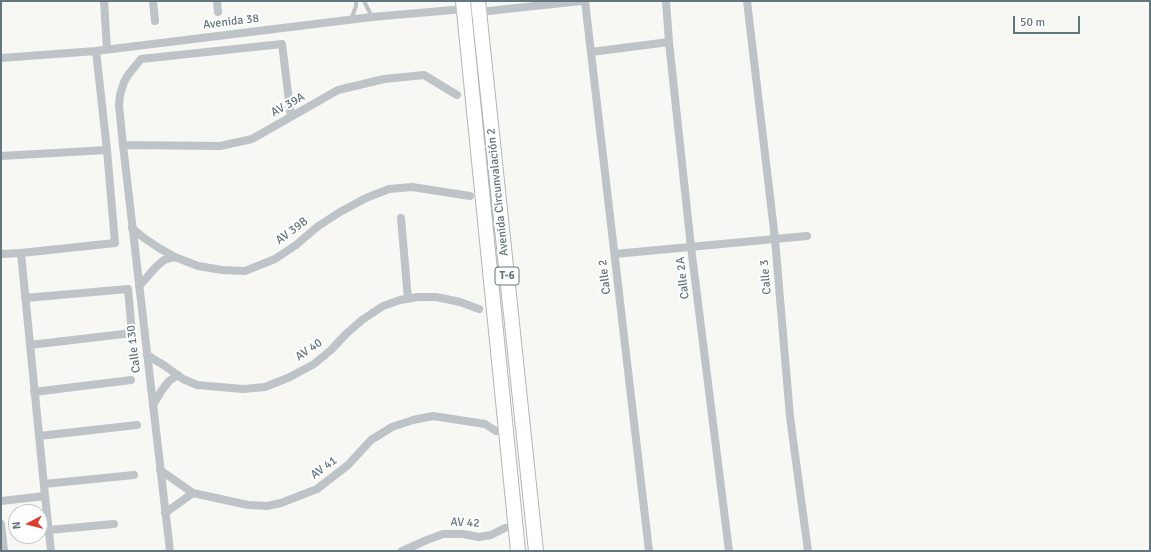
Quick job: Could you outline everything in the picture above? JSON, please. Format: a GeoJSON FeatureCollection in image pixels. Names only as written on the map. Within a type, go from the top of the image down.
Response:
{"type":"FeatureCollection","features":[{"type":"Feature","properties":{"kind":"highway","name":"Avenida Circunvalación 2"},"geometry":{"type":"LineString","coordinates":[[480,4],[536,551]]}},
{"type":"Feature","properties":{"kind":"highway","name":"Avenida Circunvalación 2"},"geometry":{"type":"LineString","coordinates":[[463,5],[518,551]]}},
{"type":"Feature","properties":{"kind":"street"},"geometry":{"type":"LineString","coordinates":[[104,1],[107,49]]}},
{"type":"Feature","properties":{"kind":"street"},"geometry":{"type":"LineString","coordinates":[[153,1],[155,21]]}},
{"type":"Feature","properties":{"kind":"street"},"geometry":{"type":"LineString","coordinates":[[217,1],[218,12]]}},
{"type":"Feature","properties":{"kind":"street","name":"Avenida 38"},"geometry":{"type":"LineString","coordinates":[[1,58],[96,51],[463,5],[581,1]]}},
{"type":"Feature","properties":{"kind":"street","name":"Calle 2"},"geometry":{"type":"LineString","coordinates":[[585,1],[649,551]]}},
{"type":"Feature","properties":{"kind":"street","name":"Calle 2A"},"geometry":{"type":"LineString","coordinates":[[666,1],[691,247],[729,551]]}},
{"type":"Feature","properties":{"kind":"street","name":"Calle 3"},"geometry":{"type":"LineString","coordinates":[[747,1],[775,238],[790,417],[808,551]]}},
{"type":"Feature","properties":{"kind":"street"},"geometry":{"type":"LineString","coordinates":[[591,52],[669,42]]}},
{"type":"Feature","properties":{"kind":"street","name":"Calle 130"},"geometry":{"type":"LineString","coordinates":[[170,551],[132,228],[119,105],[120,95],[126,79],[141,60],[282,44],[291,117]]}},
{"type":"Feature","properties":{"kind":"street"},"geometry":{"type":"LineString","coordinates":[[1,254],[115,243],[96,51]]}},
{"type":"Feature","properties":{"kind":"street","name":"AV 39A"},"geometry":{"type":"LineString","coordinates":[[123,145],[220,146],[252,139],[338,90],[384,79],[424,75],[457,95]]}},
{"type":"Feature","properties":{"kind":"street"},"geometry":{"type":"LineString","coordinates":[[1,156],[107,150]]}},
{"type":"Feature","properties":{"kind":"street","name":"AV 39B"},"geometry":{"type":"LineString","coordinates":[[132,228],[158,248],[198,266],[222,270],[244,271],[275,259],[340,212],[366,198],[389,189],[412,187],[470,196]]}},
{"type":"Feature","properties":{"kind":"street"},"geometry":{"type":"LineString","coordinates":[[401,218],[408,299]]}},
{"type":"Feature","properties":{"kind":"street"},"geometry":{"type":"LineString","coordinates":[[615,254],[807,236]]}},
{"type":"Feature","properties":{"kind":"street"},"geometry":{"type":"LineString","coordinates":[[20,253],[51,551]]}},
{"type":"Feature","properties":{"kind":"street"},"geometry":{"type":"LineString","coordinates":[[139,286],[164,260],[176,257]]}},
{"type":"Feature","properties":{"kind":"street"},"geometry":{"type":"LineString","coordinates":[[25,298],[128,289],[132,333],[30,344]]}},
{"type":"Feature","properties":{"kind":"street","name":"AV 40"},"geometry":{"type":"LineString","coordinates":[[147,355],[184,380],[197,385],[243,389],[265,387],[290,377],[314,364],[362,320],[382,306],[400,300],[436,297],[460,302],[479,309]]}},
{"type":"Feature","properties":{"kind":"street"},"geometry":{"type":"LineString","coordinates":[[153,405],[169,381],[178,375]]}},
{"type":"Feature","properties":{"kind":"street"},"geometry":{"type":"LineString","coordinates":[[34,392],[131,380]]}},
{"type":"Feature","properties":{"kind":"street","name":"AV 41"},"geometry":{"type":"LineString","coordinates":[[160,470],[193,493],[248,505],[267,506],[281,503],[317,489],[348,465],[371,440],[392,427],[413,420],[433,416],[485,424],[496,431]]}},
{"type":"Feature","properties":{"kind":"street"},"geometry":{"type":"LineString","coordinates":[[39,436],[137,425]]}},
{"type":"Feature","properties":{"kind":"street"},"geometry":{"type":"LineString","coordinates":[[44,484],[134,475]]}},
{"type":"Feature","properties":{"kind":"street"},"geometry":{"type":"LineString","coordinates":[[165,514],[193,493]]}},
{"type":"Feature","properties":{"kind":"street"},"geometry":{"type":"LineString","coordinates":[[1,501],[45,496]]}},
{"type":"Feature","properties":{"kind":"street"},"geometry":{"type":"LineString","coordinates":[[1,524],[4,551]]}},
{"type":"Feature","properties":{"kind":"street"},"geometry":{"type":"LineString","coordinates":[[49,530],[114,524]]}},
{"type":"Feature","properties":{"kind":"street","name":"AV 42"},"geometry":{"type":"LineString","coordinates":[[402,551],[443,534],[463,534],[479,537],[491,535],[506,528]]}},
{"type":"Feature","properties":{"kind":"lane"},"geometry":{"type":"LineString","coordinates":[[351,20],[356,6],[356,1]]}},
{"type":"Feature","properties":{"kind":"lane"},"geometry":{"type":"LineString","coordinates":[[364,1],[372,17]]}}]}
